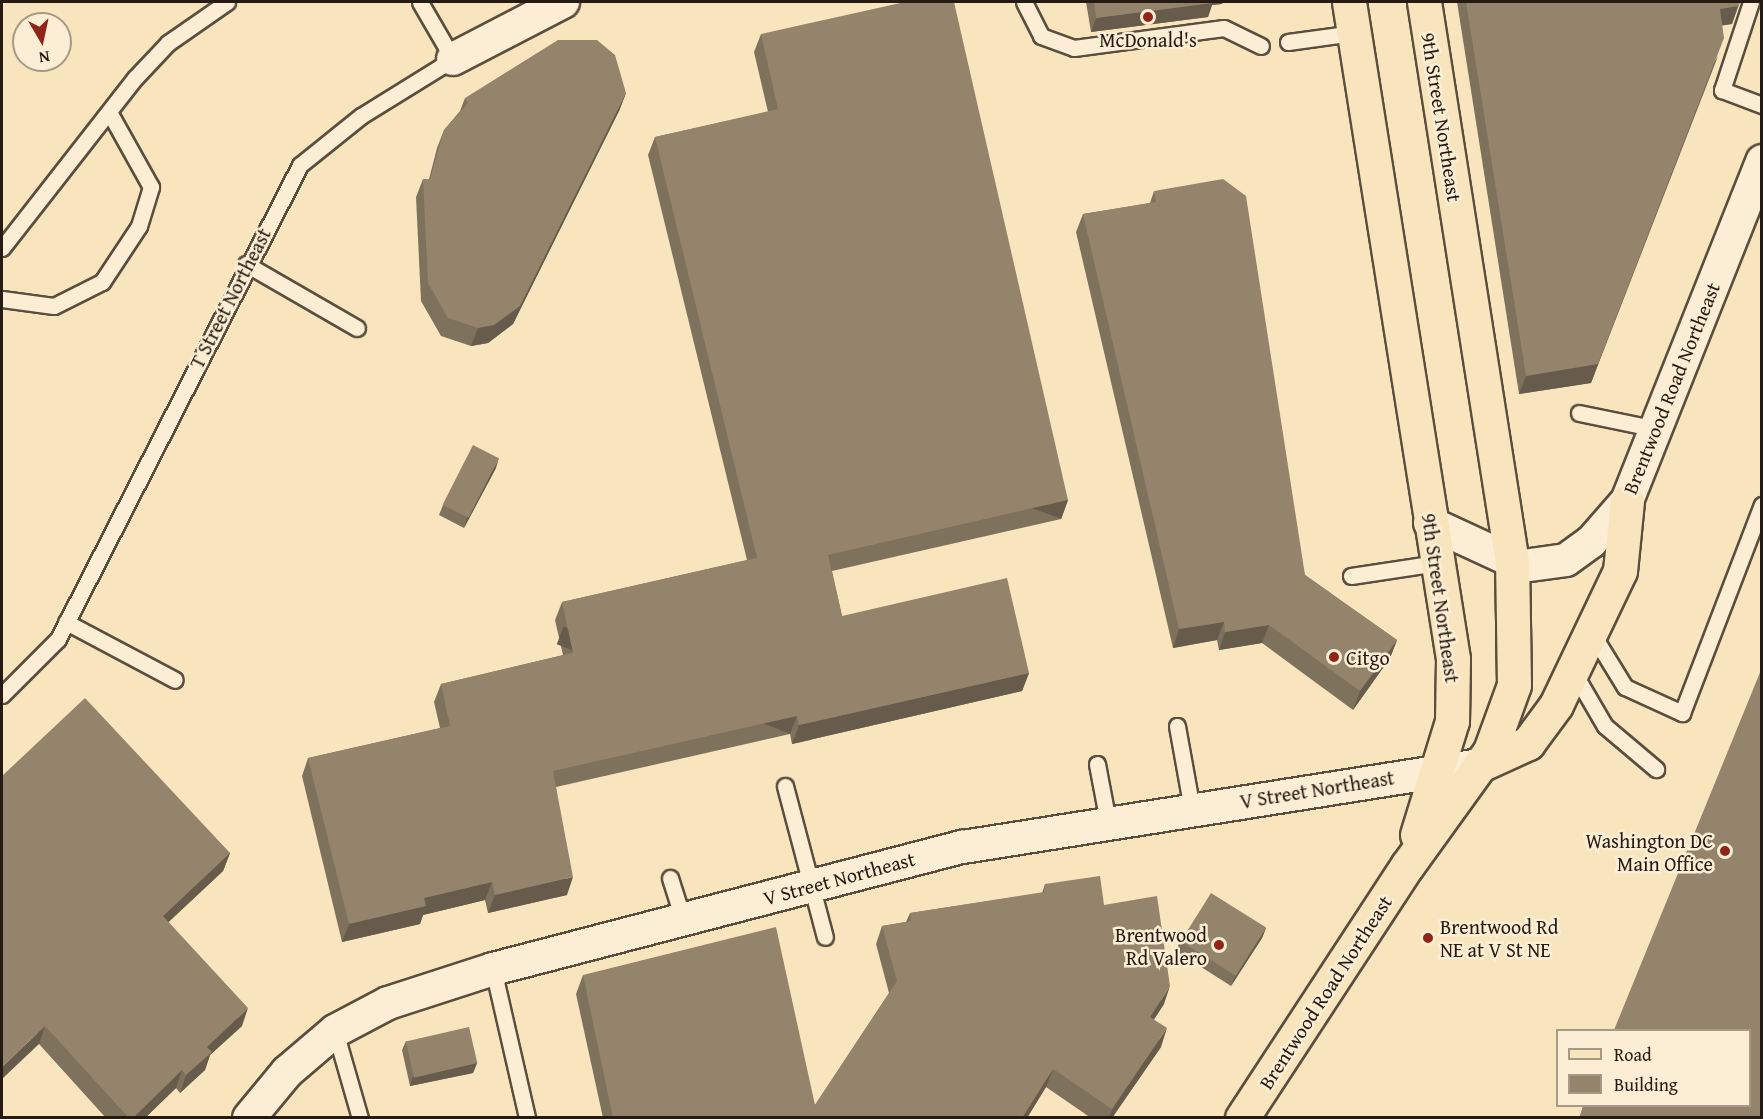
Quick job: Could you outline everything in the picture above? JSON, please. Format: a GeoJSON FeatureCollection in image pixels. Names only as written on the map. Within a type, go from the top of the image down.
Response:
{"type":"FeatureCollection","features":[{"type":"Feature","properties":{"kind":"main road","name":"9th Street Northeast"},"geometry":{"type":"LineString","coordinates":[[1349,2],[1437,563],[1455,703],[1438,771],[1407,866]]}},
{"type":"Feature","properties":{"kind":"main road","name":"9th Street Northeast"},"geometry":{"type":"LineString","coordinates":[[1407,866],[1480,765],[1498,735],[1514,685],[1512,563],[1424,2]]}},
{"type":"Feature","properties":{"kind":"main road"},"geometry":{"type":"LineString","coordinates":[[1480,765],[1515,752],[1537,734],[1574,674],[1620,571],[1627,501]]}},
{"type":"Feature","properties":{"kind":"main road","name":"Brentwood Road Northeast"},"geometry":{"type":"LineString","coordinates":[[1250,1114],[1407,866]]}},
{"type":"Feature","properties":{"kind":"street","name":"T Street Northeast"},"geometry":{"type":"LineString","coordinates":[[453,60],[563,2]]}},
{"type":"Feature","properties":{"kind":"street","name":"Brentwood Road Northeast"},"geometry":{"type":"LineString","coordinates":[[1430,523],[1512,563],[1566,560],[1591,542],[1627,501],[1761,160]]}},
{"type":"Feature","properties":{"kind":"street","name":"V Street Northeast"},"geometry":{"type":"LineString","coordinates":[[249,1118],[286,1072],[335,1031],[388,1003],[494,969],[808,885],[963,847],[1192,808],[1480,765]]}},
{"type":"Feature","properties":{"kind":"lane"},"geometry":{"type":"LineString","coordinates":[[2,248],[109,112],[168,43],[227,2]]}},
{"type":"Feature","properties":{"kind":"lane"},"geometry":{"type":"LineString","coordinates":[[420,2],[453,60]]}},
{"type":"Feature","properties":{"kind":"lane"},"geometry":{"type":"LineString","coordinates":[[1024,2],[1041,36],[1074,48],[1224,28],[1261,46]]}},
{"type":"Feature","properties":{"kind":"lane"},"geometry":{"type":"LineString","coordinates":[[1751,2],[1722,90],[1761,105]]}},
{"type":"Feature","properties":{"kind":"lane"},"geometry":{"type":"LineString","coordinates":[[1288,42],[1353,33]]}},
{"type":"Feature","properties":{"kind":"lane","name":"T Street Northeast"},"geometry":{"type":"LineString","coordinates":[[2,694],[58,639],[246,264],[300,165],[361,117],[453,60]]}},
{"type":"Feature","properties":{"kind":"lane"},"geometry":{"type":"LineString","coordinates":[[2,299],[54,306],[102,282],[139,226],[152,187],[109,112]]}},
{"type":"Feature","properties":{"kind":"lane"},"geometry":{"type":"LineString","coordinates":[[246,264],[357,328]]}},
{"type":"Feature","properties":{"kind":"lane"},"geometry":{"type":"LineString","coordinates":[[1580,412],[1657,429]]}},
{"type":"Feature","properties":{"kind":"lane"},"geometry":{"type":"LineString","coordinates":[[1593,635],[1625,687],[1682,713],[1761,505]]}},
{"type":"Feature","properties":{"kind":"lane"},"geometry":{"type":"LineString","coordinates":[[1351,576],[1437,563]]}},
{"type":"Feature","properties":{"kind":"lane"},"geometry":{"type":"LineString","coordinates":[[66,622],[175,680]]}},
{"type":"Feature","properties":{"kind":"lane"},"geometry":{"type":"LineString","coordinates":[[1574,674],[1605,726],[1656,769]]}},
{"type":"Feature","properties":{"kind":"lane"},"geometry":{"type":"LineString","coordinates":[[1177,726],[1192,808]]}},
{"type":"Feature","properties":{"kind":"lane"},"geometry":{"type":"LineString","coordinates":[[1097,764],[1108,822]]}},
{"type":"Feature","properties":{"kind":"lane"},"geometry":{"type":"LineString","coordinates":[[785,786],[808,885],[825,937]]}},
{"type":"Feature","properties":{"kind":"lane"},"geometry":{"type":"LineString","coordinates":[[670,878],[683,919]]}},
{"type":"Feature","properties":{"kind":"lane"},"geometry":{"type":"LineString","coordinates":[[494,969],[527,1118]]}},
{"type":"Feature","properties":{"kind":"lane"},"geometry":{"type":"LineString","coordinates":[[335,1031],[360,1118]]}},
{"type":"Feature","properties":{"kind":"building"},"geometry":{"type":"Polygon","coordinates":[[[905,2],[954,2],[1068,500],[828,555],[842,616],[1007,578],[1029,673],[799,725],[797,716],[553,771],[573,877],[495,895],[492,882],[424,898],[426,906],[349,924],[308,758],[450,726],[441,684],[573,653],[562,602],[757,558],[655,137],[778,109],[761,34],[905,2]]]}},
{"type":"Feature","properties":{"kind":"building"},"geometry":{"type":"Polygon","coordinates":[[[1094,2],[1213,2],[1213,3],[1096,18],[1094,2]]]}},
{"type":"Feature","properties":{"kind":"building"},"geometry":{"type":"Polygon","coordinates":[[[1466,2],[1740,2],[1738,6],[1720,9],[1724,38],[1598,364],[1526,376],[1466,2]]]}},
{"type":"Feature","properties":{"kind":"building"},"geometry":{"type":"Polygon","coordinates":[[[558,40],[597,40],[615,55],[626,93],[520,306],[494,325],[478,328],[448,318],[428,283],[423,179],[430,179],[444,130],[468,103],[465,98],[558,40]]]}},
{"type":"Feature","properties":{"kind":"building"},"geometry":{"type":"Polygon","coordinates":[[[1223,179],[1246,196],[1305,575],[1397,640],[1360,691],[1269,625],[1225,632],[1224,622],[1179,629],[1083,214],[1156,202],[1154,191],[1223,179]]]}},
{"type":"Feature","properties":{"kind":"building"},"geometry":{"type":"Polygon","coordinates":[[[473,445],[499,458],[468,518],[443,505],[473,445]]]}},
{"type":"Feature","properties":{"kind":"building","name":"Washington DC Main Office"},"geometry":{"type":"Polygon","coordinates":[[[1761,670],[1761,1118],[1579,1118],[1583,1107],[1751,1107],[1751,1029],[1614,1029],[1761,670]]]}},
{"type":"Feature","properties":{"kind":"building"},"geometry":{"type":"Polygon","coordinates":[[[85,698],[230,853],[163,916],[248,1008],[207,1047],[212,1052],[186,1075],[182,1070],[133,1118],[129,1118],[45,1026],[2,1067],[2,776],[85,698]]]}},
{"type":"Feature","properties":{"kind":"building"},"geometry":{"type":"Polygon","coordinates":[[[1100,876],[1104,905],[1157,896],[1170,986],[1150,1017],[1167,1028],[1112,1109],[1053,1069],[1022,1118],[613,1118],[583,975],[776,927],[815,1105],[897,981],[882,926],[911,921],[910,913],[1044,892],[1045,884],[1100,876]]]}},
{"type":"Feature","properties":{"kind":"building"},"geometry":{"type":"Polygon","coordinates":[[[1211,893],[1266,927],[1236,976],[1181,941],[1211,893]]]}},
{"type":"Feature","properties":{"kind":"building"},"geometry":{"type":"Polygon","coordinates":[[[469,1027],[477,1063],[414,1078],[406,1042],[469,1027]]]}},
{"type":"Feature","properties":{"kind":"place","name":"McDonald's"},"geometry":{"type":"Point","coordinates":[1148,17]}},
{"type":"Feature","properties":{"kind":"place","name":"Citgo"},"geometry":{"type":"Point","coordinates":[1334,657]}},
{"type":"Feature","properties":{"kind":"place","name":"Washington DC Main Office"},"geometry":{"type":"Point","coordinates":[1725,851]}},
{"type":"Feature","properties":{"kind":"place","name":"Brentwood Rd NE at V St NE"},"geometry":{"type":"Point","coordinates":[1428,938]}},
{"type":"Feature","properties":{"kind":"place","name":"Brentwood Rd Valero"},"geometry":{"type":"Point","coordinates":[1219,945]}}]}
